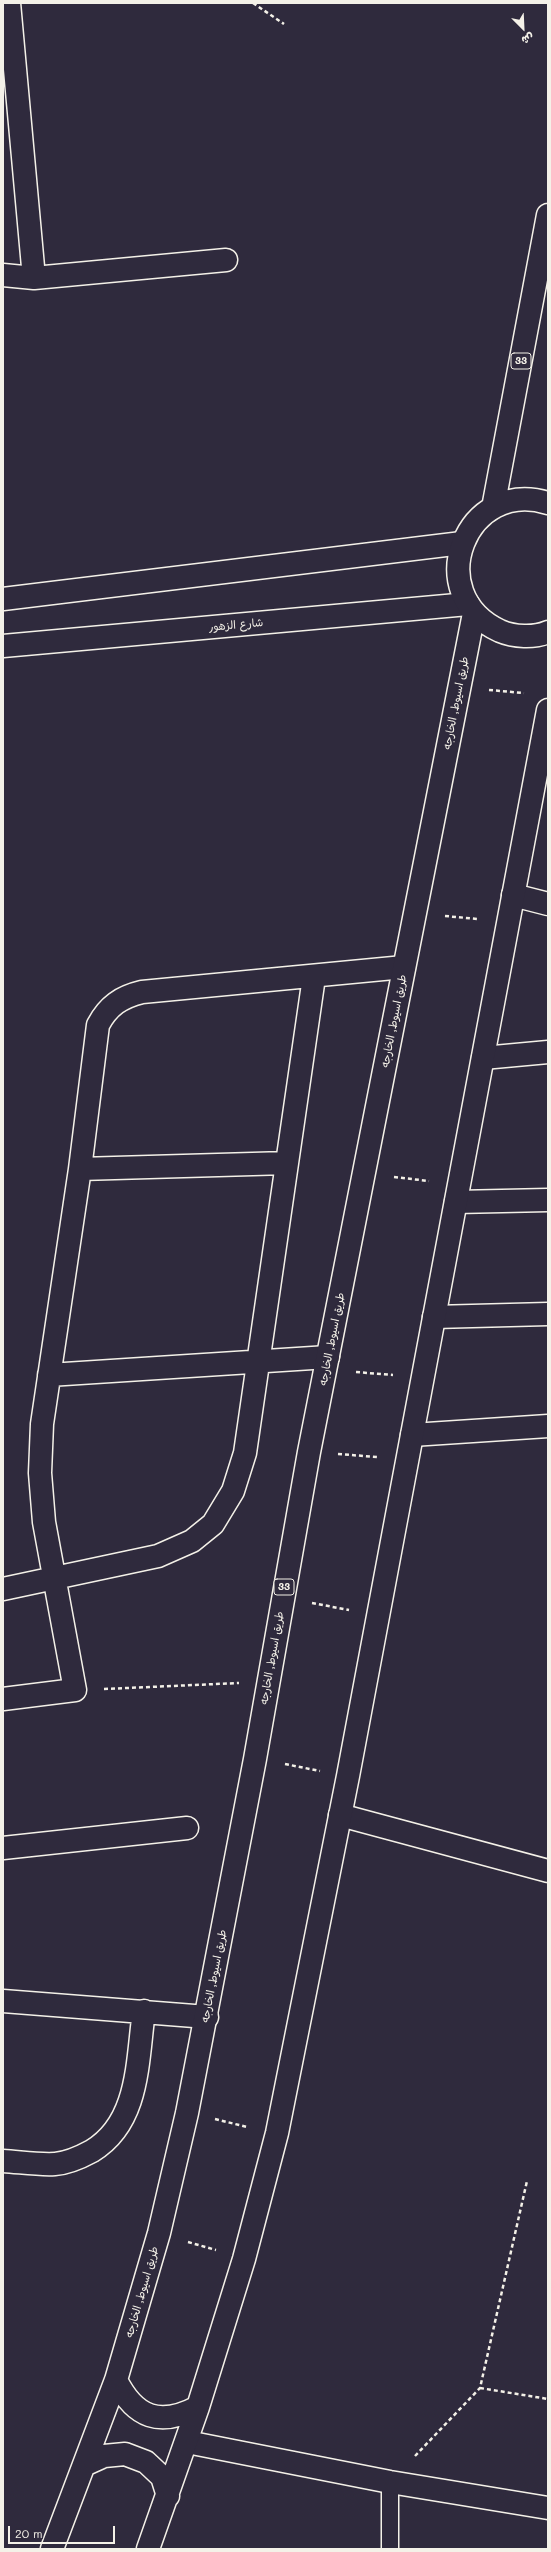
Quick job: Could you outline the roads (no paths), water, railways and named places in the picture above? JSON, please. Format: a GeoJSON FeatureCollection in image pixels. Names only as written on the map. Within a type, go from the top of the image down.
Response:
{"type":"FeatureCollection","features":[{"type":"Feature","properties":{"kind":"main road"},"geometry":{"type":"LineString","coordinates":[[9,3],[34,278]]}},
{"type":"Feature","properties":{"kind":"main road","name":"33"},"geometry":{"type":"LineString","coordinates":[[493,508],[548,215]]}},
{"type":"Feature","properties":{"kind":"main road"},"geometry":{"type":"LineString","coordinates":[[3,275],[34,278],[226,260]]}},
{"type":"Feature","properties":{"kind":"main road"},"geometry":{"type":"LineString","coordinates":[[548,504],[537,500],[514,500],[493,508],[474,522],[462,543],[458,564],[459,585],[471,609],[489,626],[506,634],[526,636],[548,632]]}},
{"type":"Feature","properties":{"kind":"main road"},"geometry":{"type":"LineString","coordinates":[[3,599],[462,543]]}},
{"type":"Feature","properties":{"kind":"main road","name":"شارع الزهور"},"geometry":{"type":"LineString","coordinates":[[3,646],[471,609]]}},
{"type":"Feature","properties":{"kind":"main road","name":"طريق اسيوط, الخارجه"},"geometry":{"type":"LineString","coordinates":[[52,2549],[116,2380],[159,2234],[188,2113],[255,1759],[267,1682],[309,1452],[459,687],[471,609]]}},
{"type":"Feature","properties":{"kind":"main road"},"geometry":{"type":"LineString","coordinates":[[148,2549],[168,2496],[198,2407],[244,2259],[277,2134],[348,1776],[548,710]]}},
{"type":"Feature","properties":{"kind":"main road"},"geometry":{"type":"LineString","coordinates":[[513,895],[548,904]]}},
{"type":"Feature","properties":{"kind":"main road"},"geometry":{"type":"LineString","coordinates":[[3,1699],[75,1690],[44,1522],[40,1473],[42,1424],[80,1169],[98,1026],[105,1012],[115,1002],[142,992],[314,977],[404,967]]}},
{"type":"Feature","properties":{"kind":"main road"},"geometry":{"type":"LineString","coordinates":[[3,1589],[158,1556],[192,1541],[213,1524],[233,1491],[245,1453],[257,1360],[314,977]]}},
{"type":"Feature","properties":{"kind":"main road"},"geometry":{"type":"LineString","coordinates":[[483,1058],[548,1052]]}},
{"type":"Feature","properties":{"kind":"main road"},"geometry":{"type":"LineString","coordinates":[[80,1169],[287,1163]]}},
{"type":"Feature","properties":{"kind":"main road"},"geometry":{"type":"LineString","coordinates":[[457,1193],[548,1200]]}},
{"type":"Feature","properties":{"kind":"main road"},"geometry":{"type":"LineString","coordinates":[[434,1317],[548,1314]]}},
{"type":"Feature","properties":{"kind":"main road"},"geometry":{"type":"LineString","coordinates":[[50,1375],[257,1360],[327,1363]]}},
{"type":"Feature","properties":{"kind":"main road"},"geometry":{"type":"LineString","coordinates":[[412,1435],[548,1426]]}},
{"type":"Feature","properties":{"kind":"main road"},"geometry":{"type":"LineString","coordinates":[[340,1815],[548,1871]]}},
{"type":"Feature","properties":{"kind":"main road"},"geometry":{"type":"LineString","coordinates":[[3,1848],[187,1828]]}},
{"type":"Feature","properties":{"kind":"main road"},"geometry":{"type":"LineString","coordinates":[[3,2001],[206,2017]]}},
{"type":"Feature","properties":{"kind":"main road"},"geometry":{"type":"LineString","coordinates":[[3,2161],[56,2164],[80,2158],[102,2145],[119,2127],[130,2104],[144,2011]]}},
{"type":"Feature","properties":{"kind":"main road"},"geometry":{"type":"LineString","coordinates":[[116,2380],[125,2399],[141,2412],[160,2418],[180,2416],[198,2407]]}},
{"type":"Feature","properties":{"kind":"main road"},"geometry":{"type":"LineString","coordinates":[[187,2442],[390,2482],[548,2508]]}},
{"type":"Feature","properties":{"kind":"main road"},"geometry":{"type":"LineString","coordinates":[[84,2466],[104,2456],[125,2454],[146,2462],[162,2477],[168,2496]]}},
{"type":"Feature","properties":{"kind":"lane"},"geometry":{"type":"LineString","coordinates":[[390,2482],[390,2549]]}}]}
